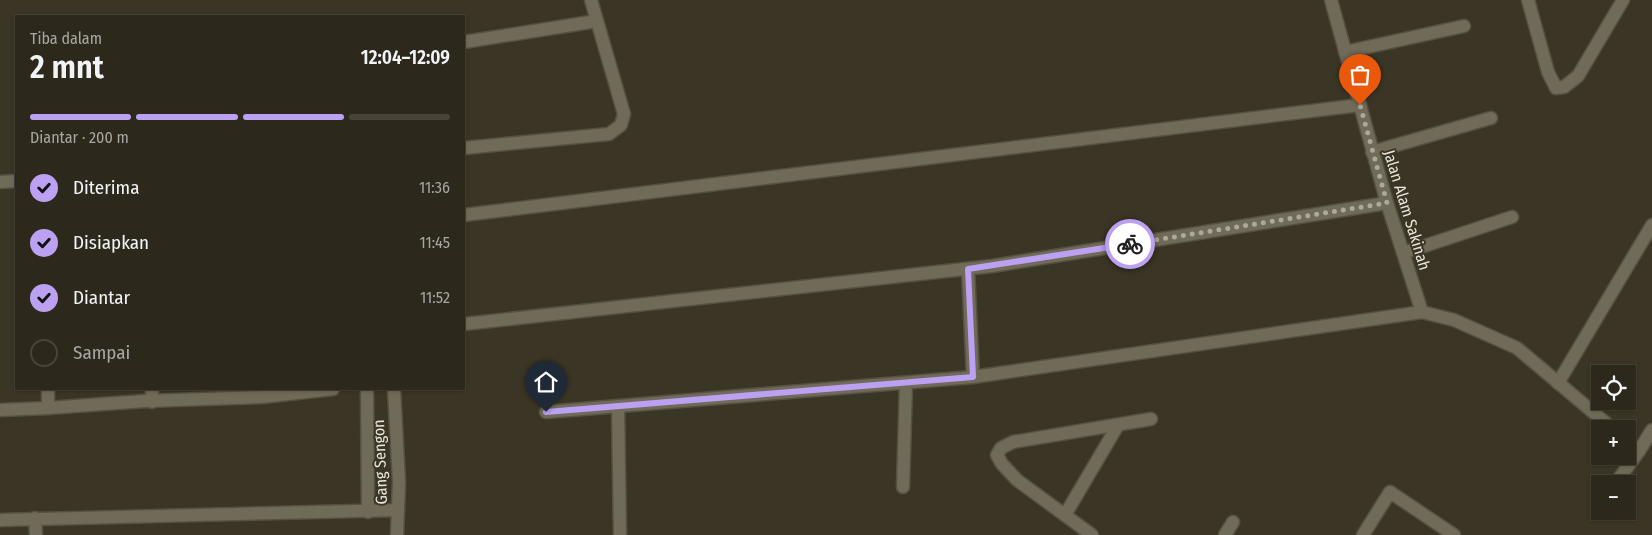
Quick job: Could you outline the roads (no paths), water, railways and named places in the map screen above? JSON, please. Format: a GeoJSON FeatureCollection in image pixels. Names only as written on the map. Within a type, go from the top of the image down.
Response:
{"type":"FeatureCollection","features":[{"type":"Feature","properties":{"kind":"street"},"geometry":{"type":"LineString","coordinates":[[465,148],[609,134],[622,125],[624,114],[596,21],[592,0]]}},
{"type":"Feature","properties":{"kind":"street","name":"Jalan Alam Sakinah"},"geometry":{"type":"LineString","coordinates":[[1331,0],[1372,152],[1422,312]]}},
{"type":"Feature","properties":{"kind":"street"},"geometry":{"type":"LineString","coordinates":[[1528,0],[1548,72],[1558,89],[1564,87],[1578,76],[1623,0]]}},
{"type":"Feature","properties":{"kind":"street"},"geometry":{"type":"LineString","coordinates":[[465,42],[596,21]]}},
{"type":"Feature","properties":{"kind":"street"},"geometry":{"type":"LineString","coordinates":[[1345,52],[1464,26]]}},
{"type":"Feature","properties":{"kind":"street"},"geometry":{"type":"LineString","coordinates":[[465,215],[1360,105]]}},
{"type":"Feature","properties":{"kind":"street"},"geometry":{"type":"LineString","coordinates":[[1372,152],[1491,118]]}},
{"type":"Feature","properties":{"kind":"street"},"geometry":{"type":"LineString","coordinates":[[0,182],[15,181]]}},
{"type":"Feature","properties":{"kind":"street"},"geometry":{"type":"LineString","coordinates":[[465,324],[968,269],[1387,203]]}},
{"type":"Feature","properties":{"kind":"street"},"geometry":{"type":"LineString","coordinates":[[1403,253],[1512,217]]}},
{"type":"Feature","properties":{"kind":"street"},"geometry":{"type":"LineString","coordinates":[[1558,383],[1652,225]]}},
{"type":"Feature","properties":{"kind":"street"},"geometry":{"type":"LineString","coordinates":[[968,269],[973,377]]}},
{"type":"Feature","properties":{"kind":"street"},"geometry":{"type":"LineString","coordinates":[[546,412],[973,377],[1422,312],[1454,320],[1517,348],[1602,420]]}},
{"type":"Feature","properties":{"kind":"street"},"geometry":{"type":"LineString","coordinates":[[903,487],[906,383]]}},
{"type":"Feature","properties":{"kind":"street"},"geometry":{"type":"LineString","coordinates":[[48,390],[48,408]]}},
{"type":"Feature","properties":{"kind":"street"},"geometry":{"type":"LineString","coordinates":[[0,410],[48,408],[152,395],[315,390]]}},
{"type":"Feature","properties":{"kind":"street"},"geometry":{"type":"LineString","coordinates":[[367,390],[368,512]]}},
{"type":"Feature","properties":{"kind":"street","name":"Gang Sengon"},"geometry":{"type":"LineString","coordinates":[[394,390],[399,482],[397,535]]}},
{"type":"Feature","properties":{"kind":"street"},"geometry":{"type":"LineString","coordinates":[[618,406],[620,535]]}},
{"type":"Feature","properties":{"kind":"street"},"geometry":{"type":"LineString","coordinates":[[1092,535],[1017,480],[1002,464],[997,455],[1001,448],[1013,442],[1151,420]]}},
{"type":"Feature","properties":{"kind":"street"},"geometry":{"type":"LineString","coordinates":[[1065,515],[1118,425]]}},
{"type":"Feature","properties":{"kind":"street"},"geometry":{"type":"LineString","coordinates":[[1622,475],[1652,430]]}},
{"type":"Feature","properties":{"kind":"street"},"geometry":{"type":"LineString","coordinates":[[1636,448],[1639,451]]}},
{"type":"Feature","properties":{"kind":"street"},"geometry":{"type":"LineString","coordinates":[[1363,535],[1390,492],[1454,535]]}},
{"type":"Feature","properties":{"kind":"street"},"geometry":{"type":"LineString","coordinates":[[0,520],[398,510]]}},
{"type":"Feature","properties":{"kind":"street"},"geometry":{"type":"LineString","coordinates":[[35,518],[36,535]]}},
{"type":"Feature","properties":{"kind":"street"},"geometry":{"type":"LineString","coordinates":[[1225,535],[1232,522]]}}]}
